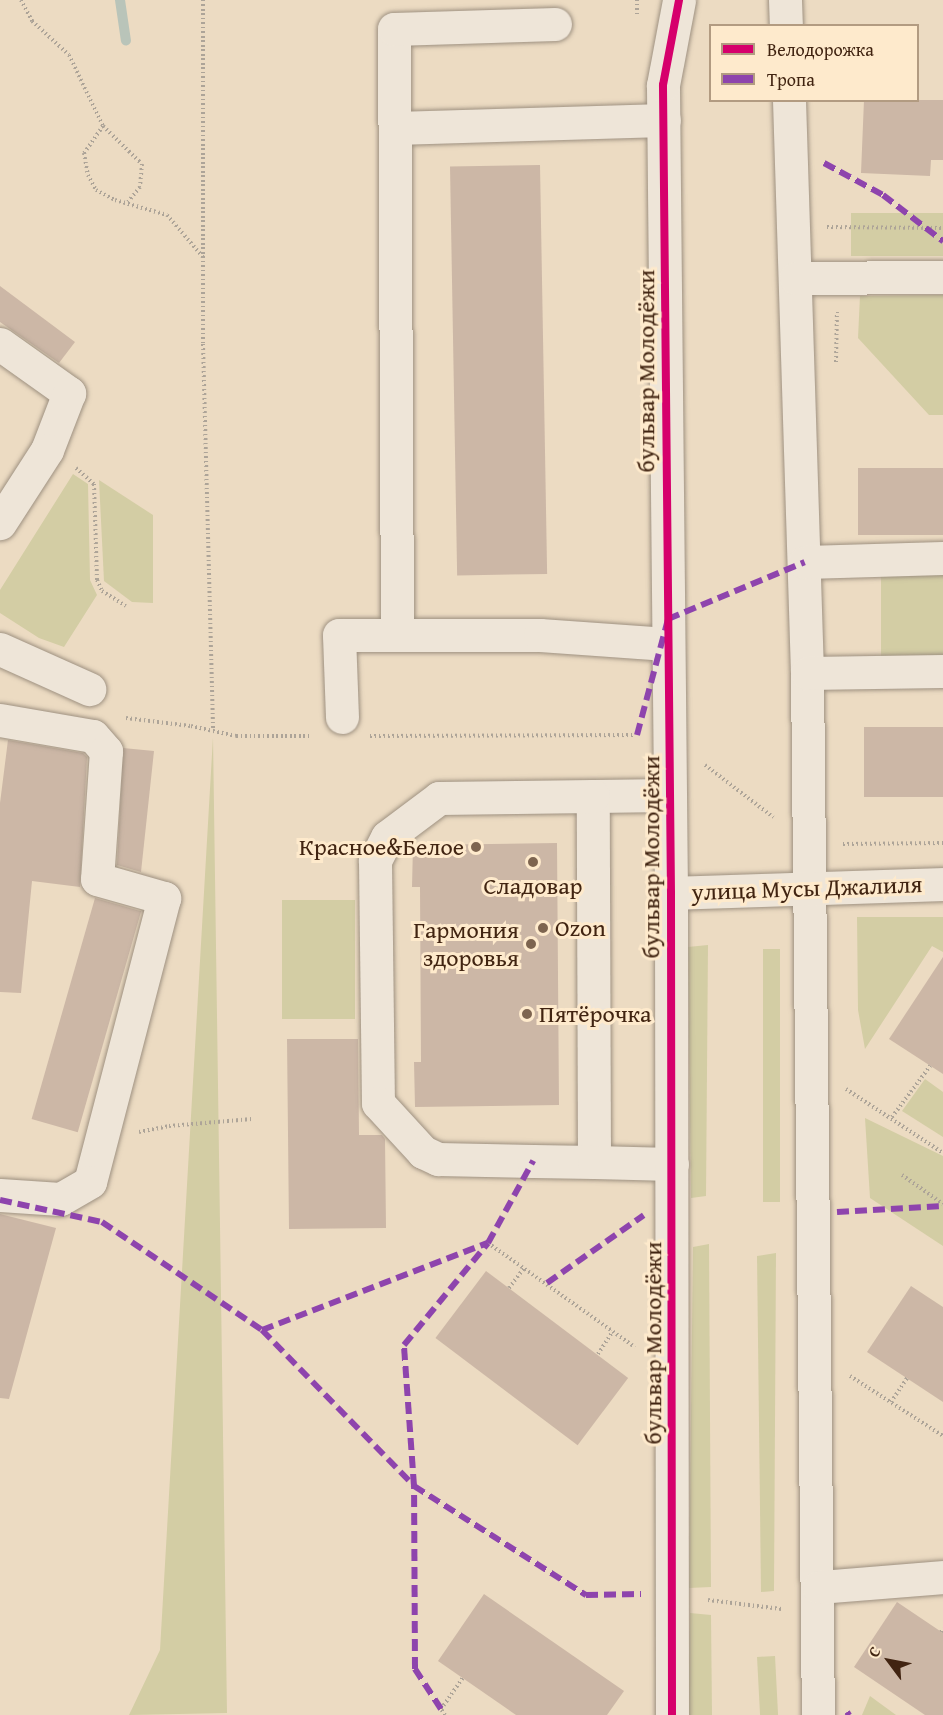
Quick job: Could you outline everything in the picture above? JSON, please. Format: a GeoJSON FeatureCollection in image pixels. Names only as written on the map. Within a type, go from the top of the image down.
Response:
{"type":"FeatureCollection","features":[{"type":"Feature","properties":{"kind":"street","name":"бульвар Молодёжи"},"geometry":{"type":"LineString","coordinates":[[672,1715],[671,893],[663,85],[679,0]]}},
{"type":"Feature","properties":{"kind":"street"},"geometry":{"type":"LineString","coordinates":[[785,0],[786,24]]}},
{"type":"Feature","properties":{"kind":"street"},"geometry":{"type":"LineString","coordinates":[[397,635],[394,29],[555,24]]}},
{"type":"Feature","properties":{"kind":"street"},"geometry":{"type":"LineString","coordinates":[[789,102],[807,673],[819,1600],[818,1715]]}},
{"type":"Feature","properties":{"kind":"street"},"geometry":{"type":"LineString","coordinates":[[395,128],[664,120]]}},
{"type":"Feature","properties":{"kind":"street"},"geometry":{"type":"LineString","coordinates":[[796,278],[943,277]]}},
{"type":"Feature","properties":{"kind":"street"},"geometry":{"type":"LineString","coordinates":[[0,344],[69,393],[47,450],[0,523]]}},
{"type":"Feature","properties":{"kind":"street"},"geometry":{"type":"LineString","coordinates":[[805,562],[943,558]]}},
{"type":"Feature","properties":{"kind":"street"},"geometry":{"type":"LineString","coordinates":[[352,727],[339,635],[540,635],[667,644]]}},
{"type":"Feature","properties":{"kind":"street"},"geometry":{"type":"LineString","coordinates":[[0,649],[89,689]]}},
{"type":"Feature","properties":{"kind":"street"},"geometry":{"type":"LineString","coordinates":[[807,673],[943,671]]}},
{"type":"Feature","properties":{"kind":"street"},"geometry":{"type":"LineString","coordinates":[[0,720],[93,736],[106,751],[97,879],[164,898],[90,1182],[60,1199],[0,1195]]}},
{"type":"Feature","properties":{"kind":"street"},"geometry":{"type":"LineString","coordinates":[[670,795],[447,796],[432,802],[387,837],[375,861],[367,1064],[378,1103],[396,1136],[438,1159],[672,1164]]}},
{"type":"Feature","properties":{"kind":"street"},"geometry":{"type":"LineString","coordinates":[[593,796],[594,1162]]}},
{"type":"Feature","properties":{"kind":"street","name":"улица Мусы Джалиля"},"geometry":{"type":"LineString","coordinates":[[671,893],[810,886],[943,884]]}},
{"type":"Feature","properties":{"kind":"street"},"geometry":{"type":"LineString","coordinates":[[819,1600],[943,1577]]}},
{"type":"Feature","properties":{"kind":"path"},"geometry":{"type":"LineString","coordinates":[[21,0],[32,21],[69,55],[103,126],[142,164],[140,187],[128,202]]}},
{"type":"Feature","properties":{"kind":"path"},"geometry":{"type":"LineString","coordinates":[[203,0],[203,258],[213,731]]}},
{"type":"Feature","properties":{"kind":"path"},"geometry":{"type":"LineString","coordinates":[[103,126],[84,153],[88,175],[96,190],[167,215],[203,258]]}},
{"type":"Feature","properties":{"kind":"path"},"geometry":{"type":"LineString","coordinates":[[824,227],[943,228]]}},
{"type":"Feature","properties":{"kind":"path"},"geometry":{"type":"LineString","coordinates":[[47,450],[93,480],[97,580],[102,591],[126,606]]}},
{"type":"Feature","properties":{"kind":"path"},"geometry":{"type":"LineString","coordinates":[[134,720],[236,736],[316,736]]}},
{"type":"Feature","properties":{"kind":"path"},"geometry":{"type":"LineString","coordinates":[[352,727],[669,737],[809,845],[943,843]]}},
{"type":"Feature","properties":{"kind":"path"},"geometry":{"type":"LineString","coordinates":[[892,1117],[930,1066]]}},
{"type":"Feature","properties":{"kind":"path"},"geometry":{"type":"LineString","coordinates":[[836,1082],[943,1153]]}},
{"type":"Feature","properties":{"kind":"path"},"geometry":{"type":"LineString","coordinates":[[101,1141],[169,1126],[252,1119]]}},
{"type":"Feature","properties":{"kind":"path"},"geometry":{"type":"LineString","coordinates":[[902,1175],[943,1204]]}},
{"type":"Feature","properties":{"kind":"path"},"geometry":{"type":"LineString","coordinates":[[488,1243],[643,1353]]}},
{"type":"Feature","properties":{"kind":"path"},"geometry":{"type":"LineString","coordinates":[[509,1288],[525,1268]]}},
{"type":"Feature","properties":{"kind":"path"},"geometry":{"type":"LineString","coordinates":[[598,1354],[613,1331]]}},
{"type":"Feature","properties":{"kind":"path"},"geometry":{"type":"LineString","coordinates":[[842,1371],[943,1436]]}},
{"type":"Feature","properties":{"kind":"path"},"geometry":{"type":"LineString","coordinates":[[891,1402],[907,1378]]}},
{"type":"Feature","properties":{"kind":"path"},"geometry":{"type":"LineString","coordinates":[[672,1596],[819,1600]]}},
{"type":"Feature","properties":{"kind":"path"},"geometry":{"type":"LineString","coordinates":[[445,1715],[441,1709],[463,1678]]}},
{"type":"Feature","properties":{"kind":"shaded area"},"geometry":{"type":"Polygon","coordinates":[[[851,213],[943,213],[943,256],[851,256],[851,213]]]}},
{"type":"Feature","properties":{"kind":"shaded area"},"geometry":{"type":"Polygon","coordinates":[[[943,295],[943,415],[929,415],[858,338],[860,296],[943,295]]]}},
{"type":"Feature","properties":{"kind":"shaded area"},"geometry":{"type":"Polygon","coordinates":[[[73,474],[88,484],[90,580],[97,595],[64,647],[39,638],[0,613],[0,590],[73,474]]]}},
{"type":"Feature","properties":{"kind":"shaded area"},"geometry":{"type":"Polygon","coordinates":[[[99,480],[153,515],[153,603],[132,602],[104,581],[99,480]]]}},
{"type":"Feature","properties":{"kind":"shaded area"},"geometry":{"type":"Polygon","coordinates":[[[881,558],[943,558],[943,671],[881,671],[881,558]]]}},
{"type":"Feature","properties":{"kind":"shaded area"},"geometry":{"type":"Polygon","coordinates":[[[213,737],[227,1713],[129,1715],[160,1650],[213,737]]]}},
{"type":"Feature","properties":{"kind":"shaded area"},"geometry":{"type":"Polygon","coordinates":[[[282,900],[355,900],[355,1019],[282,1019],[282,900]]]}},
{"type":"Feature","properties":{"kind":"shaded area"},"geometry":{"type":"Polygon","coordinates":[[[857,917],[943,917],[943,952],[932,946],[865,1049],[858,1010],[857,917]]]}},
{"type":"Feature","properties":{"kind":"shaded area"},"geometry":{"type":"Polygon","coordinates":[[[708,945],[706,1196],[691,1198],[688,947],[708,945]]]}},
{"type":"Feature","properties":{"kind":"shaded area"},"geometry":{"type":"Polygon","coordinates":[[[763,949],[780,949],[780,1202],[763,1202],[763,949]]]}},
{"type":"Feature","properties":{"kind":"shaded area"},"geometry":{"type":"Polygon","coordinates":[[[925,1079],[943,1092],[943,1137],[902,1111],[925,1079]]]}},
{"type":"Feature","properties":{"kind":"shaded area"},"geometry":{"type":"Polygon","coordinates":[[[865,1118],[943,1156],[943,1246],[870,1198],[865,1118]]]}},
{"type":"Feature","properties":{"kind":"shaded area"},"geometry":{"type":"Polygon","coordinates":[[[709,1244],[711,1587],[689,1588],[693,1247],[709,1244]]]}},
{"type":"Feature","properties":{"kind":"shaded area"},"geometry":{"type":"Polygon","coordinates":[[[776,1253],[774,1591],[761,1592],[757,1256],[776,1253]]]}},
{"type":"Feature","properties":{"kind":"shaded area"},"geometry":{"type":"Polygon","coordinates":[[[690,1613],[711,1615],[712,1715],[688,1715],[690,1613]]]}},
{"type":"Feature","properties":{"kind":"shaded area"},"geometry":{"type":"Polygon","coordinates":[[[775,1656],[778,1715],[760,1715],[757,1657],[775,1656]]]}},
{"type":"Feature","properties":{"kind":"shaded area"},"geometry":{"type":"Polygon","coordinates":[[[870,1696],[896,1715],[862,1715],[870,1696]]]}},
{"type":"Feature","properties":{"kind":"building"},"geometry":{"type":"Polygon","coordinates":[[[943,100],[943,160],[931,160],[930,176],[861,173],[864,102],[943,100]]]}},
{"type":"Feature","properties":{"kind":"building"},"geometry":{"type":"Polygon","coordinates":[[[540,165],[547,574],[457,576],[450,167],[540,165]]]}},
{"type":"Feature","properties":{"kind":"building"},"geometry":{"type":"Polygon","coordinates":[[[0,286],[75,342],[59,363],[0,322],[0,286]]]}},
{"type":"Feature","properties":{"kind":"building"},"geometry":{"type":"Polygon","coordinates":[[[858,468],[943,468],[943,535],[858,535],[858,468]]]}},
{"type":"Feature","properties":{"kind":"building"},"geometry":{"type":"Polygon","coordinates":[[[864,727],[943,727],[943,797],[864,797],[864,727]]]}},
{"type":"Feature","properties":{"kind":"building"},"geometry":{"type":"Polygon","coordinates":[[[8,740],[83,753],[87,757],[80,887],[32,881],[21,993],[0,992],[0,803],[8,740]]]}},
{"type":"Feature","properties":{"kind":"building"},"geometry":{"type":"Polygon","coordinates":[[[123,748],[154,751],[141,872],[117,865],[123,748]]]}},
{"type":"Feature","properties":{"kind":"building"},"geometry":{"type":"Polygon","coordinates":[[[557,843],[559,1105],[415,1107],[414,1062],[421,1062],[420,887],[412,887],[413,845],[557,843]]]}},
{"type":"Feature","properties":{"kind":"building"},"geometry":{"type":"Polygon","coordinates":[[[95,898],[141,911],[78,1132],[32,1119],[95,898]]]}},
{"type":"Feature","properties":{"kind":"building"},"geometry":{"type":"Polygon","coordinates":[[[943,957],[943,1074],[889,1039],[943,957]]]}},
{"type":"Feature","properties":{"kind":"building"},"geometry":{"type":"Polygon","coordinates":[[[287,1039],[358,1039],[359,1135],[382,1135],[385,1139],[386,1228],[289,1229],[287,1039]]]}},
{"type":"Feature","properties":{"kind":"building"},"geometry":{"type":"Polygon","coordinates":[[[0,1214],[56,1228],[9,1399],[0,1398],[0,1214]]]}},
{"type":"Feature","properties":{"kind":"building"},"geometry":{"type":"Polygon","coordinates":[[[486,1271],[628,1378],[578,1445],[435,1338],[486,1271]]]}},
{"type":"Feature","properties":{"kind":"building"},"geometry":{"type":"Polygon","coordinates":[[[911,1286],[943,1307],[943,1402],[867,1352],[911,1286]]]}},
{"type":"Feature","properties":{"kind":"building"},"geometry":{"type":"Polygon","coordinates":[[[484,1594],[624,1691],[607,1715],[516,1715],[438,1661],[484,1594]]]}},
{"type":"Feature","properties":{"kind":"building"},"geometry":{"type":"Polygon","coordinates":[[[897,1602],[943,1633],[943,1715],[925,1715],[854,1667],[897,1602]]]}},
{"type":"Feature","properties":{"kind":"waterway"},"geometry":{"type":"LineString","coordinates":[[120,0],[126,41]]}},
{"type":"Feature","properties":{"kind":"marked path"},"geometry":{"type":"LineString","coordinates":[[824,163],[883,195],[943,241]]}},
{"type":"Feature","properties":{"kind":"marked path"},"geometry":{"type":"LineString","coordinates":[[637,735],[668,619],[805,562]]}},
{"type":"Feature","properties":{"kind":"marked path"},"geometry":{"type":"LineString","coordinates":[[262,1330],[488,1243],[533,1161]]}},
{"type":"Feature","properties":{"kind":"marked path"},"geometry":{"type":"LineString","coordinates":[[0,1200],[102,1222],[262,1330],[414,1486],[586,1595],[641,1594]]}},
{"type":"Feature","properties":{"kind":"marked path"},"geometry":{"type":"LineString","coordinates":[[837,1212],[943,1206]]}},
{"type":"Feature","properties":{"kind":"marked path"},"geometry":{"type":"LineString","coordinates":[[547,1283],[644,1215]]}},
{"type":"Feature","properties":{"kind":"marked path"},"geometry":{"type":"LineString","coordinates":[[441,1709],[415,1669],[414,1486],[404,1345],[488,1243]]}},
{"type":"Feature","properties":{"kind":"cycle path"},"geometry":{"type":"LineString","coordinates":[[672,1715],[671,893],[663,85],[679,0]]}},
{"type":"Feature","properties":{"kind":"place","name":"Красное&Белое"},"geometry":{"type":"Point","coordinates":[476,847]}},
{"type":"Feature","properties":{"kind":"place","name":"Сладовар"},"geometry":{"type":"Point","coordinates":[533,862]}},
{"type":"Feature","properties":{"kind":"place","name":"Ozon"},"geometry":{"type":"Point","coordinates":[543,928]}},
{"type":"Feature","properties":{"kind":"place","name":"Гармония здоровья"},"geometry":{"type":"Point","coordinates":[531,944]}},
{"type":"Feature","properties":{"kind":"place","name":"Пятёрочка"},"geometry":{"type":"Point","coordinates":[527,1014]}}]}
